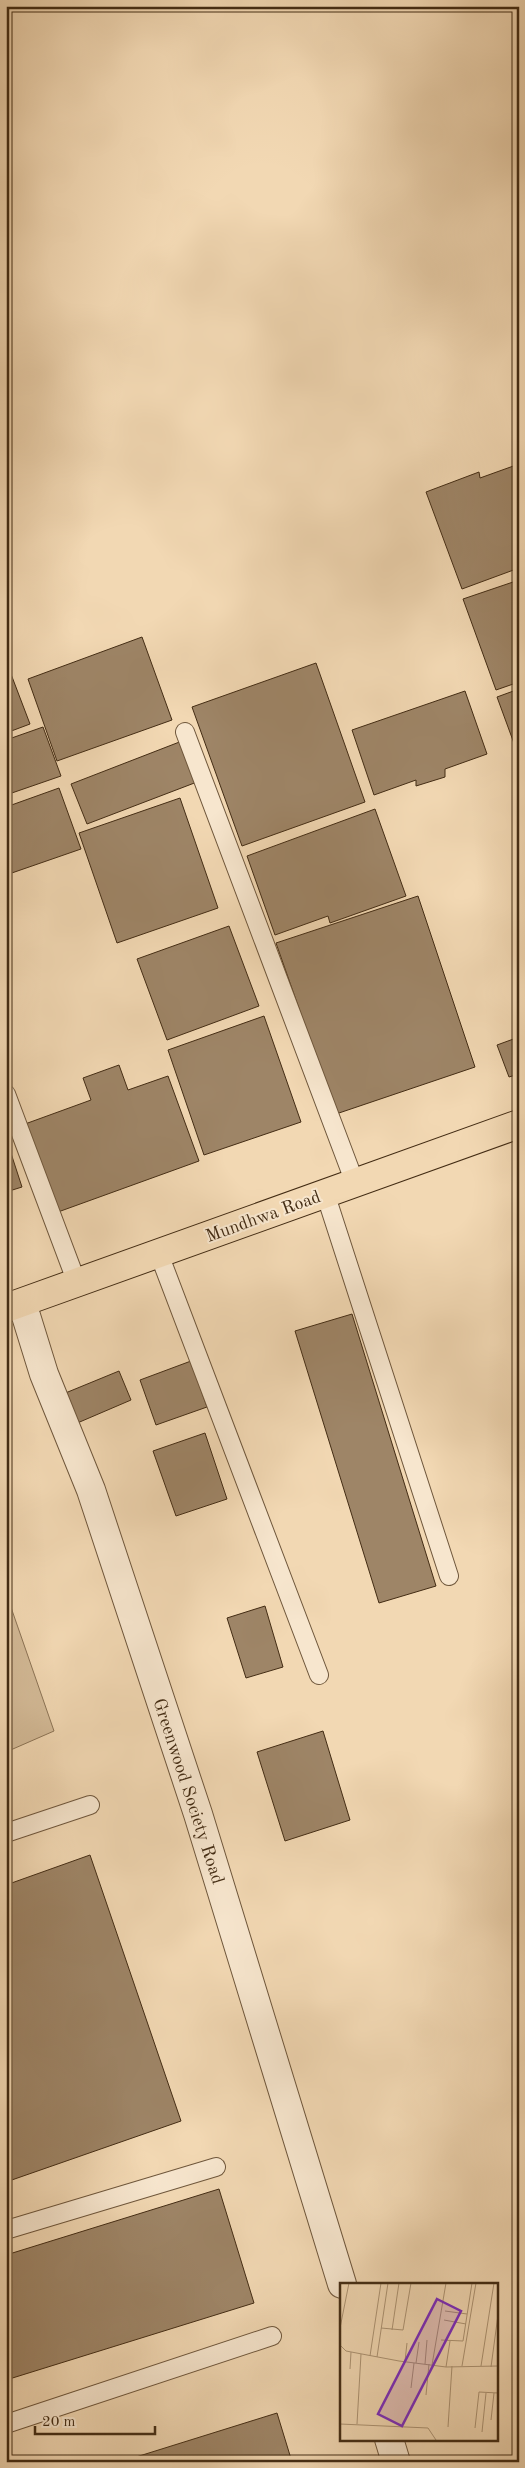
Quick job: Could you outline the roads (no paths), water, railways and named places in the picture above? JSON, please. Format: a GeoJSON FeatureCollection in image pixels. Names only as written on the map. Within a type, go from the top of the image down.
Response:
{"type":"FeatureCollection","features":[{"type":"Feature","properties":{"kind":"main road","name":"Mundhwa Road"},"geometry":{"type":"LineString","coordinates":[[14,1306],[325,1193],[518,1126]]}},
{"type":"Feature","properties":{"kind":"street","name":"Greenwood Society Road"},"geometry":{"type":"LineString","coordinates":[[14,1306],[91,1490],[198,1814],[342,2283]]}},
{"type":"Feature","properties":{"kind":"street"},"geometry":{"type":"LineString","coordinates":[[389,2440],[396,2462]]}},
{"type":"Feature","properties":{"kind":"lane"},"geometry":{"type":"LineString","coordinates":[[185,732],[355,1183]]}},
{"type":"Feature","properties":{"kind":"lane"},"geometry":{"type":"LineString","coordinates":[[6,1094],[77,1283]]}},
{"type":"Feature","properties":{"kind":"lane"},"geometry":{"type":"LineString","coordinates":[[325,1193],[449,1576]]}},
{"type":"Feature","properties":{"kind":"lane"},"geometry":{"type":"LineString","coordinates":[[159,1254],[319,1675]]}},
{"type":"Feature","properties":{"kind":"lane"},"geometry":{"type":"LineString","coordinates":[[6,1833],[90,1805]]}},
{"type":"Feature","properties":{"kind":"lane"},"geometry":{"type":"LineString","coordinates":[[6,2230],[216,2167]]}},
{"type":"Feature","properties":{"kind":"lane"},"geometry":{"type":"LineString","coordinates":[[6,2424],[272,2336]]}}]}
